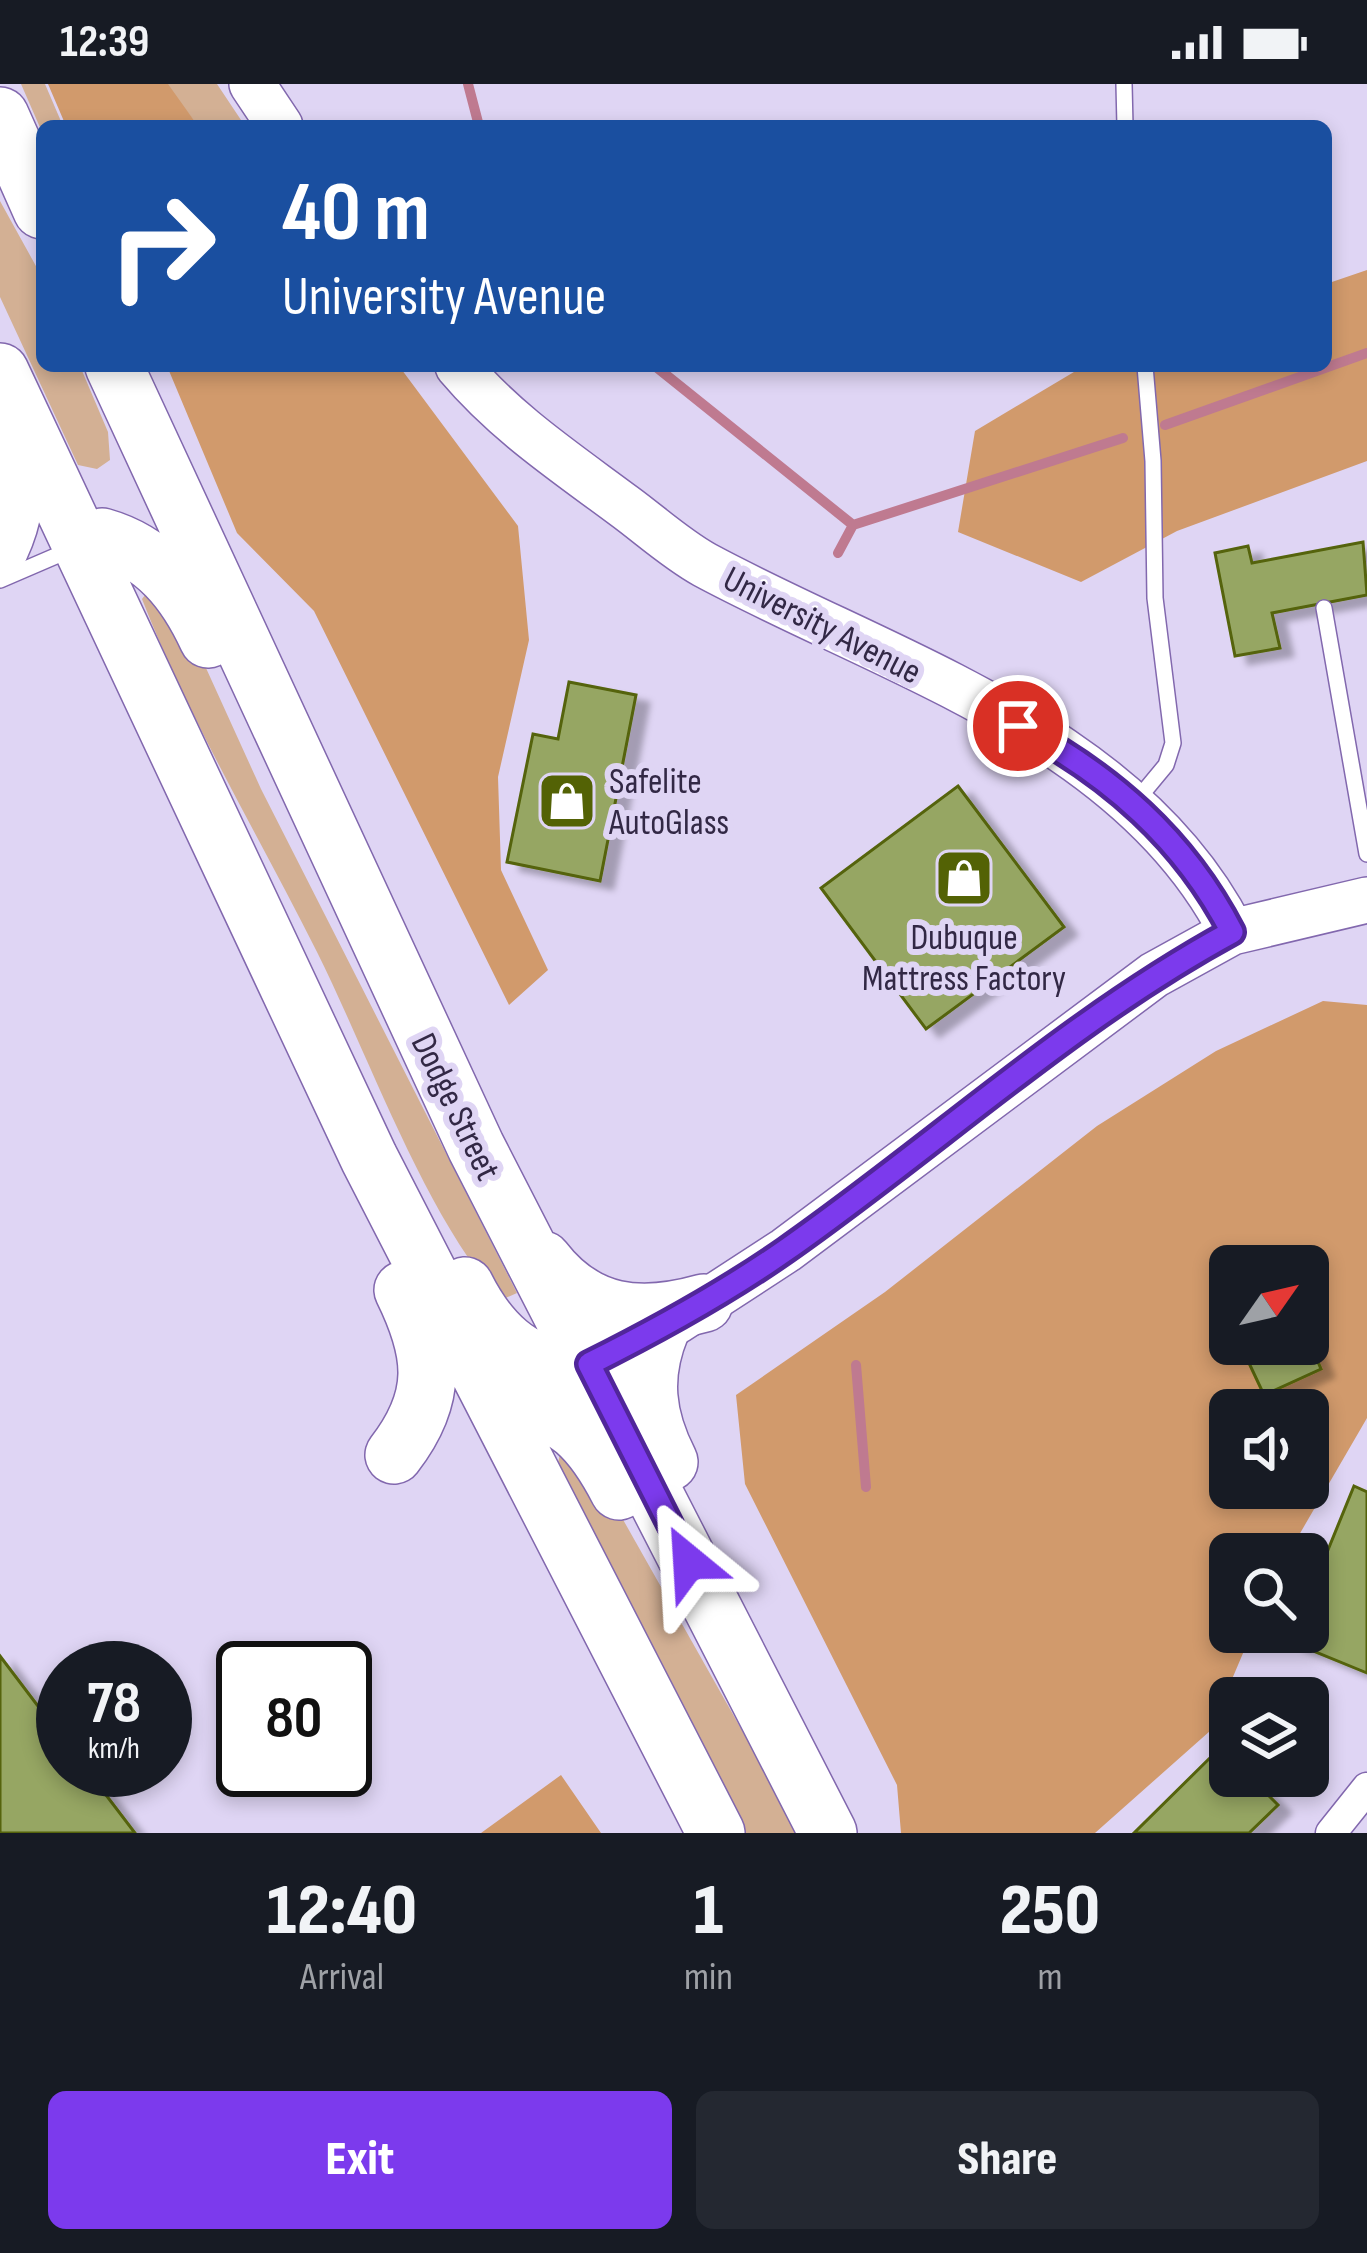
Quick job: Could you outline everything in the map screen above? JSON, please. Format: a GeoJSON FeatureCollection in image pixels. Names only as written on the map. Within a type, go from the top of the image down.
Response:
{"type":"FeatureCollection","features":[{"type":"Feature","properties":{"kind":"highway"},"geometry":{"type":"LineString","coordinates":[[0,116],[36,197]]}},
{"type":"Feature","properties":{"kind":"highway"},"geometry":{"type":"LineString","coordinates":[[0,154],[36,200]]}},
{"type":"Feature","properties":{"kind":"highway"},"geometry":{"type":"LineString","coordinates":[[0,372],[91,541],[229,862],[716,1833]]}},
{"type":"Feature","properties":{"kind":"highway","name":"Dodge Street"},"geometry":{"type":"LineString","coordinates":[[117,372],[580,1368],[828,1833]]}},
{"type":"Feature","properties":{"kind":"highway"},"geometry":{"type":"LineString","coordinates":[[0,424],[16,477],[13,513],[0,548]]}},
{"type":"Feature","properties":{"kind":"highway"},"geometry":{"type":"LineString","coordinates":[[91,541],[179,508]]}},
{"type":"Feature","properties":{"kind":"highway"},"geometry":{"type":"LineString","coordinates":[[91,541],[147,556],[196,612],[290,818],[406,1000]]}},
{"type":"Feature","properties":{"kind":"highway"},"geometry":{"type":"LineString","coordinates":[[229,862],[280,917],[485,1320],[535,1363],[580,1368]]}},
{"type":"Feature","properties":{"kind":"highway"},"geometry":{"type":"LineString","coordinates":[[229,862],[313,1109],[428,1347],[419,1415],[394,1455]]}},
{"type":"Feature","properties":{"kind":"highway"},"geometry":{"type":"LineString","coordinates":[[515,1224],[578,1295],[613,1312],[682,1316]]}},
{"type":"Feature","properties":{"kind":"highway"},"geometry":{"type":"LineString","coordinates":[[682,1316],[647,1373],[650,1420],[757,1630],[778,1689],[781,1741]]}},
{"type":"Feature","properties":{"kind":"highway"},"geometry":{"type":"LineString","coordinates":[[501,1403],[558,1416],[595,1446],[675,1599],[781,1741]]}},
{"type":"Feature","properties":{"kind":"street"},"geometry":{"type":"LineString","coordinates":[[252,84],[276,120]]}},
{"type":"Feature","properties":{"kind":"street","name":"University Avenue"},"geometry":{"type":"LineString","coordinates":[[463,372],[496,411],[700,562],[1055,746],[1135,803],[1180,848],[1232,932]]}},
{"type":"Feature","properties":{"kind":"street"},"geometry":{"type":"LineString","coordinates":[[501,1403],[682,1316],[786,1250],[1154,974],[1232,932],[1367,900]]}},
{"type":"Feature","properties":{"kind":"street"},"geometry":{"type":"LineString","coordinates":[[1330,1833],[1367,1788]]}},
{"type":"Feature","properties":{"kind":"lane"},"geometry":{"type":"LineString","coordinates":[[1124,84],[1125,120]]}},
{"type":"Feature","properties":{"kind":"lane"},"geometry":{"type":"LineString","coordinates":[[1135,803],[1166,765],[1174,743],[1155,598],[1154,461],[1146,372]]}},
{"type":"Feature","properties":{"kind":"lane"},"geometry":{"type":"LineString","coordinates":[[0,580],[91,541]]}},
{"type":"Feature","properties":{"kind":"lane"},"geometry":{"type":"LineString","coordinates":[[1324,608],[1367,854]]}},
{"type":"Feature","properties":{"kind":"shaded area"},"geometry":{"type":"Polygon","coordinates":[[[21,84],[45,84],[60,120],[37,120],[21,84]]]}},
{"type":"Feature","properties":{"kind":"shaded area"},"geometry":{"type":"Polygon","coordinates":[[[48,84],[168,84],[194,120],[63,120],[48,84]]]}},
{"type":"Feature","properties":{"kind":"shaded area"},"geometry":{"type":"Polygon","coordinates":[[[166,84],[217,84],[241,120],[193,120],[166,84]]]}},
{"type":"Feature","properties":{"kind":"shaded area"},"geometry":{"type":"Polygon","coordinates":[[[0,201],[36,266],[36,372],[83,372],[108,432],[110,460],[97,469],[78,465],[0,297],[0,201]]]}},
{"type":"Feature","properties":{"kind":"shaded area"},"geometry":{"type":"Polygon","coordinates":[[[1367,270],[1367,461],[1177,531],[1081,582],[958,532],[975,431],[1074,372],[1332,372],[1332,282],[1367,270]]]}},
{"type":"Feature","properties":{"kind":"shaded area"},"geometry":{"type":"Polygon","coordinates":[[[170,372],[403,372],[518,526],[529,640],[498,777],[501,870],[548,970],[509,1005],[314,611],[237,533],[170,372]]]}},
{"type":"Feature","properties":{"kind":"shaded area"},"geometry":{"type":"Polygon","coordinates":[[[149,590],[191,635],[261,789],[517,1293],[501,1300],[473,1265],[423,1180],[317,952],[181,689],[142,599],[149,590]]]}},
{"type":"Feature","properties":{"kind":"shaded area"},"geometry":{"type":"Polygon","coordinates":[[[1323,1001],[1367,1005],[1367,1418],[1329,1483],[1329,1389],[1209,1389],[1209,1509],[1314,1509],[1300,1533],[1209,1533],[1209,1653],[1243,1653],[1233,1677],[1209,1677],[1209,1732],[1095,1833],[901,1833],[897,1785],[745,1484],[736,1395],[885,1292],[1097,1126],[1216,1051],[1323,1001]]]}},
{"type":"Feature","properties":{"kind":"shaded area"},"geometry":{"type":"Polygon","coordinates":[[[561,1449],[595,1470],[800,1833],[746,1833],[601,1560],[558,1463],[561,1449]]]}},
{"type":"Feature","properties":{"kind":"shaded area"},"geometry":{"type":"Polygon","coordinates":[[[561,1775],[601,1833],[481,1833],[561,1775]]]}},
{"type":"Feature","properties":{"kind":"building"},"geometry":{"type":"Polygon","coordinates":[[[1363,542],[1367,595],[1272,613],[1280,648],[1235,656],[1215,553],[1248,546],[1252,563],[1363,542]]]}},
{"type":"Feature","properties":{"kind":"building","name":"Safelite AutoGlass"},"geometry":{"type":"Polygon","coordinates":[[[569,682],[636,695],[600,881],[507,862],[533,734],[558,739],[569,682]]]}},
{"type":"Feature","properties":{"kind":"building"},"geometry":{"type":"Polygon","coordinates":[[[958,786],[1064,927],[926,1029],[821,888],[958,786]]]}},
{"type":"Feature","properties":{"kind":"building"},"geometry":{"type":"Polygon","coordinates":[[[1250,1365],[1319,1365],[1321,1369],[1277,1389],[1261,1389],[1250,1365]]]}},
{"type":"Feature","properties":{"kind":"building"},"geometry":{"type":"Polygon","coordinates":[[[1354,1486],[1367,1492],[1367,1673],[1318,1653],[1329,1653],[1329,1547],[1354,1486]]]}},
{"type":"Feature","properties":{"kind":"building"},"geometry":{"type":"Polygon","coordinates":[[[0,1656],[36,1703],[36,1797],[108,1797],[135,1833],[0,1833],[0,1656]]]}},
{"type":"Feature","properties":{"kind":"building"},"geometry":{"type":"Polygon","coordinates":[[[1209,1759],[1209,1797],[1270,1797],[1278,1805],[1249,1833],[1134,1833],[1209,1759]]]}},
{"type":"Feature","properties":{"kind":"waterway"},"geometry":{"type":"LineString","coordinates":[[468,84],[477,120]]}},
{"type":"Feature","properties":{"kind":"waterway"},"geometry":{"type":"LineString","coordinates":[[1332,365],[1367,353]]}},
{"type":"Feature","properties":{"kind":"waterway"},"geometry":{"type":"LineString","coordinates":[[662,372],[853,525]]}},
{"type":"Feature","properties":{"kind":"waterway"},"geometry":{"type":"LineString","coordinates":[[1165,425],[1314,372]]}},
{"type":"Feature","properties":{"kind":"waterway"},"geometry":{"type":"LineString","coordinates":[[853,525],[1123,438]]}},
{"type":"Feature","properties":{"kind":"waterway"},"geometry":{"type":"LineString","coordinates":[[838,553],[853,525]]}},
{"type":"Feature","properties":{"kind":"waterway"},"geometry":{"type":"LineString","coordinates":[[856,1365],[866,1487]]}},
{"type":"Feature","properties":{"kind":"place","name":"Safelite AutoGlass"},"geometry":{"type":"Point","coordinates":[567,801]}},
{"type":"Feature","properties":{"kind":"place","name":"Dubuque Mattress Factory"},"geometry":{"type":"Point","coordinates":[964,878]}},
{"type":"Feature","properties":{"kind":"route"},"geometry":{"type":"LineString","coordinates":[[689,1562],[589,1364],[677,1321],[786,1250],[1154,974],[1232,932],[1180,848],[1135,803],[1055,746],[1018,726]]}}]}
